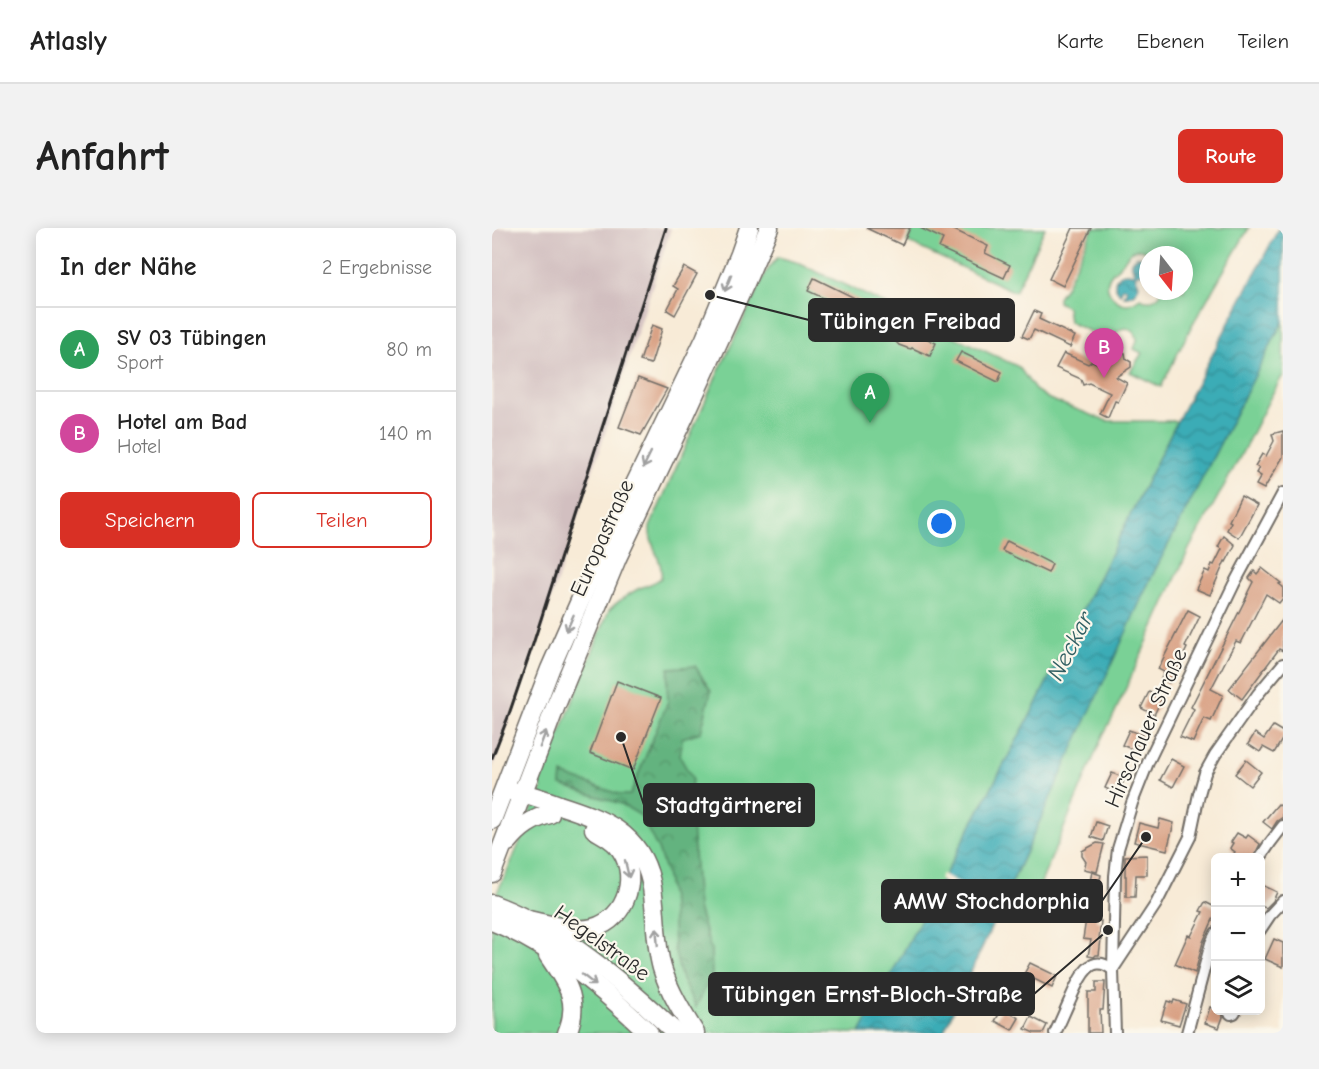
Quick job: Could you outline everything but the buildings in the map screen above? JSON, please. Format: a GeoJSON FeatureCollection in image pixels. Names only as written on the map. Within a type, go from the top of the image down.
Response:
{"type":"FeatureCollection","features":[{"type":"Feature","properties":{"kind":"main road","name":"Europastraße"},"geometry":{"type":"LineString","coordinates":[[492,820],[550,669],[594,569],[701,347],[749,228]]}},
{"type":"Feature","properties":{"kind":"main road","name":"Europastraße"},"geometry":{"type":"LineString","coordinates":[[492,873],[556,705],[617,558],[769,228]]}},
{"type":"Feature","properties":{"kind":"main road"},"geometry":{"type":"LineString","coordinates":[[503,791],[512,801],[520,799],[600,819],[628,838],[638,850],[651,886],[657,947],[662,970],[671,992],[695,1033]]}},
{"type":"Feature","properties":{"kind":"main road"},"geometry":{"type":"LineString","coordinates":[[520,799],[607,837],[618,846],[624,857],[630,883],[622,906],[615,915],[593,928],[579,929],[528,920]]}},
{"type":"Feature","properties":{"kind":"main road"},"geometry":{"type":"LineString","coordinates":[[501,850],[524,825],[550,814]]}},
{"type":"Feature","properties":{"kind":"main road","name":"Hegelstraße"},"geometry":{"type":"LineString","coordinates":[[494,913],[528,920],[567,943],[609,974],[675,1032]]}},
{"type":"Feature","properties":{"kind":"main road","name":"Hegelstraße"},"geometry":{"type":"LineString","coordinates":[[494,913],[592,982],[649,1033]]}},
{"type":"Feature","properties":{"kind":"main road"},"geometry":{"type":"LineString","coordinates":[[542,946],[561,973],[573,1001],[567,1033]]}},
{"type":"Feature","properties":{"kind":"street","name":"Hirschauer Straße"},"geometry":{"type":"LineString","coordinates":[[1115,1033],[1114,898],[1118,849],[1132,803],[1149,760],[1234,584],[1283,493]]}},
{"type":"Feature","properties":{"kind":"street"},"geometry":{"type":"LineString","coordinates":[[1055,1033],[1080,976],[1088,967],[1096,965],[1108,965],[1113,970],[1156,904],[1190,837],[1205,773],[1258,694],[1283,664]]}},
{"type":"Feature","properties":{"kind":"street"},"geometry":{"type":"LineString","coordinates":[[1263,853],[1283,826]]}},
{"type":"Feature","properties":{"kind":"street"},"geometry":{"type":"LineString","coordinates":[[1265,922],[1283,901]]}},
{"type":"Feature","properties":{"kind":"street"},"geometry":{"type":"LineString","coordinates":[[1187,1033],[1211,950]]}},
{"type":"Feature","properties":{"kind":"shaded area"},"geometry":{"type":"Polygon","coordinates":[[[492,228],[671,228],[540,634],[492,770],[492,228]]]}},
{"type":"Feature","properties":{"kind":"green space"},"geometry":{"type":"Polygon","coordinates":[[[914,228],[1045,228],[1015,292],[907,242],[914,228]]]}},
{"type":"Feature","properties":{"kind":"green space"},"geometry":{"type":"Polygon","coordinates":[[[1093,228],[1249,228],[1192,325],[1161,387],[1130,372],[1142,353],[1134,349],[1137,339],[1132,331],[1121,329],[1109,340],[1069,322],[1067,307],[1058,302],[1058,297],[1093,228]]]}},
{"type":"Feature","properties":{"kind":"green space"},"geometry":{"type":"Polygon","coordinates":[[[778,257],[796,262],[1019,367],[1035,390],[1049,399],[1107,421],[1177,421],[1031,714],[860,1033],[492,1033],[492,902],[521,839],[528,816],[542,789],[539,775],[542,761],[548,763],[609,610],[638,589],[661,578],[650,527],[714,381],[766,272],[778,257]]]}},
{"type":"Feature","properties":{"kind":"green space"},"geometry":{"type":"Polygon","coordinates":[[[1283,321],[1283,375],[1189,549],[1103,735],[1027,916],[1023,918],[1002,905],[1149,582],[1283,321]]]}},
{"type":"Feature","properties":{"kind":"green space"},"geometry":{"type":"Polygon","coordinates":[[[695,666],[711,691],[701,732],[682,738],[680,757],[692,778],[690,797],[698,908],[711,950],[712,974],[696,1007],[682,980],[674,949],[672,904],[666,873],[658,849],[640,815],[621,804],[561,785],[562,774],[621,795],[630,795],[668,701],[669,668],[695,666]]]}},
{"type":"Feature","properties":{"kind":"water","name":"Neckar"},"geometry":{"type":"Polygon","coordinates":[[[1279,228],[1283,228],[1283,321],[1149,582],[943,1033],[860,1033],[1031,714],[1177,421],[1279,228]]]}},
{"type":"Feature","properties":{"kind":"water"},"geometry":{"type":"Polygon","coordinates":[[[1139,257],[1139,274],[1135,275],[1139,284],[1136,292],[1130,296],[1124,296],[1127,289],[1123,287],[1120,294],[1115,281],[1119,275],[1133,274],[1131,262],[1139,257]]]}},
{"type":"Feature","properties":{"kind":"pier"},"geometry":{"type":"Polygon","coordinates":[[[942,874],[1004,907],[1001,913],[939,880],[942,874]]]}},
{"type":"Feature","properties":{"kind":"railway"},"geometry":{"type":"LineString","coordinates":[[492,758],[533,644],[666,228]]}},
{"type":"Feature","properties":{"kind":"place","name":"Tübingen Freibad"},"geometry":{"type":"Point","coordinates":[710,295]}},
{"type":"Feature","properties":{"kind":"place","name":"Hotel am Bad"},"geometry":{"type":"Point","coordinates":[1104,378]}},
{"type":"Feature","properties":{"kind":"place","name":"SV 03 Tübingen"},"geometry":{"type":"Point","coordinates":[870,423]}},
{"type":"Feature","properties":{"kind":"place","name":"Stadtgärtnerei"},"geometry":{"type":"Point","coordinates":[621,737]}},
{"type":"Feature","properties":{"kind":"place","name":"AMW Stochdorphia"},"geometry":{"type":"Point","coordinates":[1146,837]}},
{"type":"Feature","properties":{"kind":"place","name":"Tübingen Ernst-Bloch-Straße"},"geometry":{"type":"Point","coordinates":[1108,930]}}]}
